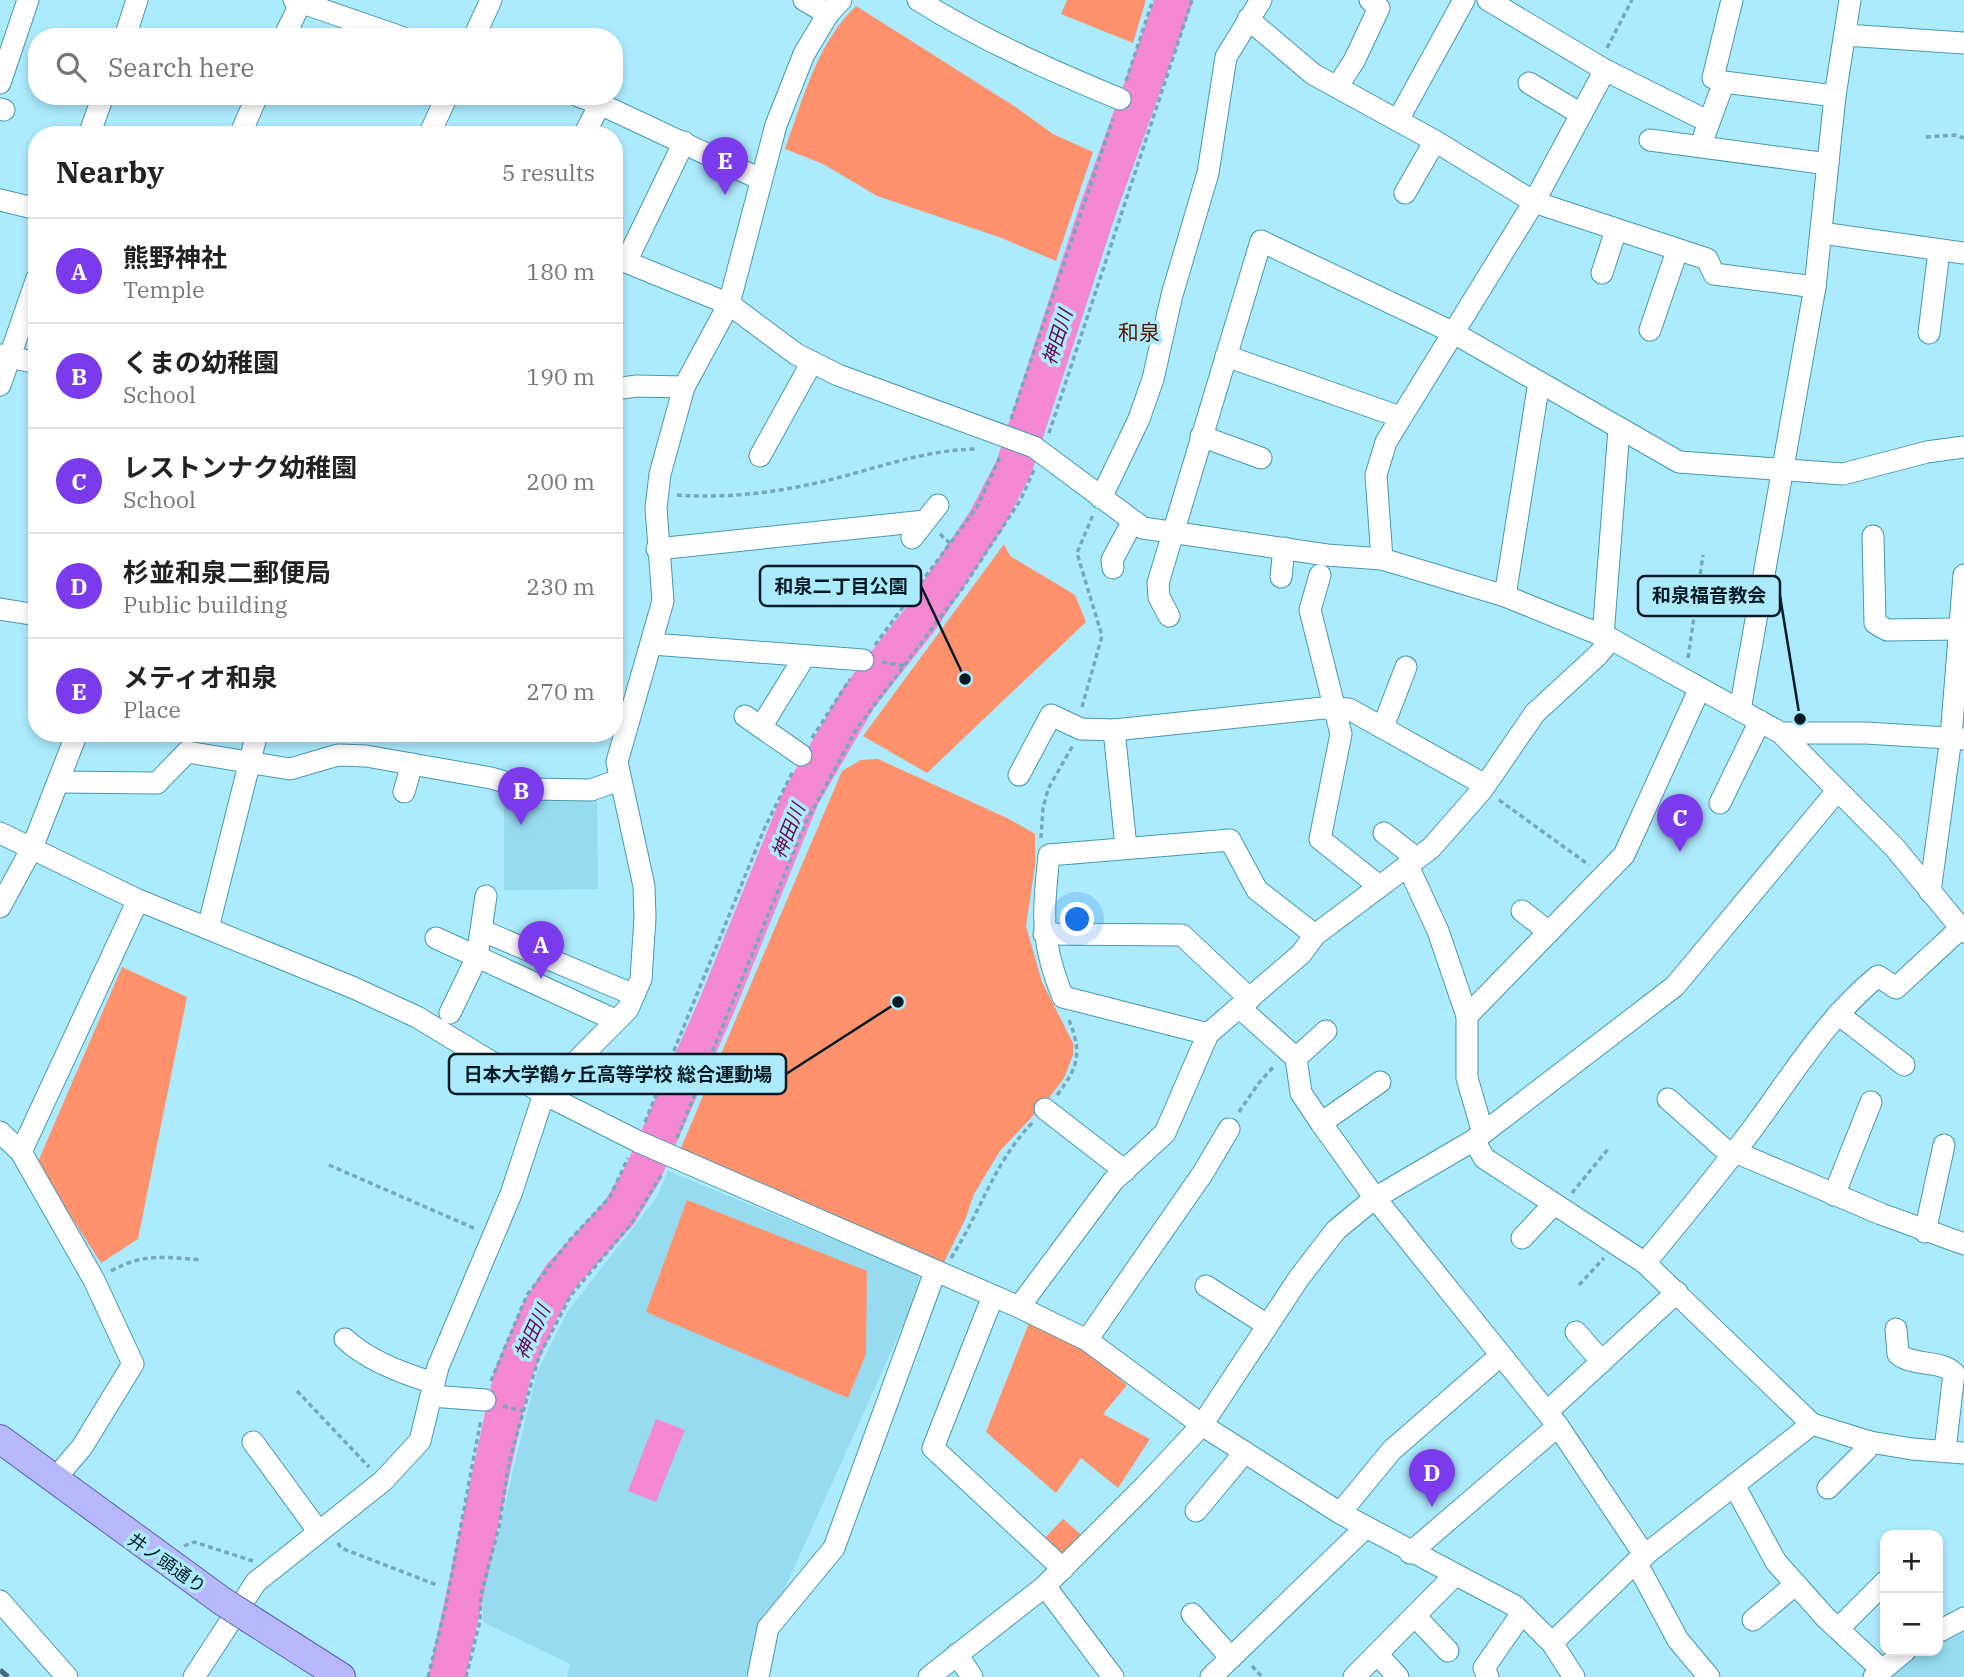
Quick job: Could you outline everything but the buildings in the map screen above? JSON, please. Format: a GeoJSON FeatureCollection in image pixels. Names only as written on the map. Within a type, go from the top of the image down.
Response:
{"type":"FeatureCollection","features":[{"type":"Feature","properties":{"kind":"main road","name":"井ノ頭通り"},"geometry":{"type":"LineString","coordinates":[[0,1439],[222,1601],[341,1677]]}},
{"type":"Feature","properties":{"kind":"street"},"geometry":{"type":"LineString","coordinates":[[0,83],[28,0]]}},
{"type":"Feature","properties":{"kind":"street"},"geometry":{"type":"LineString","coordinates":[[128,28],[137,0]]}},
{"type":"Feature","properties":{"kind":"street"},"geometry":{"type":"LineString","coordinates":[[478,28],[491,0]]}},
{"type":"Feature","properties":{"kind":"street"},"geometry":{"type":"LineString","coordinates":[[623,705],[652,645],[663,601],[657,549],[658,493],[684,387],[729,304],[776,125],[804,54],[835,7],[804,0]]}},
{"type":"Feature","properties":{"kind":"street"},"geometry":{"type":"LineString","coordinates":[[918,0],[958,25],[1041,66],[1120,99]]}},
{"type":"Feature","properties":{"kind":"street"},"geometry":{"type":"LineString","coordinates":[[1337,87],[1354,61],[1379,8],[1370,0]]}},
{"type":"Feature","properties":{"kind":"street"},"geometry":{"type":"LineString","coordinates":[[1398,120],[1464,0]]}},
{"type":"Feature","properties":{"kind":"street"},"geometry":{"type":"LineString","coordinates":[[1488,0],[1601,68],[1709,122]]}},
{"type":"Feature","properties":{"kind":"street"},"geometry":{"type":"LineString","coordinates":[[1732,0],[1713,78],[1724,82],[1835,96]]}},
{"type":"Feature","properties":{"kind":"street"},"geometry":{"type":"LineString","coordinates":[[1740,710],[1815,288],[1835,96],[1850,0]]}},
{"type":"Feature","properties":{"kind":"street"},"geometry":{"type":"LineString","coordinates":[[288,28],[299,1],[376,28]]}},
{"type":"Feature","properties":{"kind":"street"},"geometry":{"type":"LineString","coordinates":[[1101,498],[1139,419],[1153,379],[1172,295],[1208,173],[1226,57],[1253,6],[1313,74],[1435,141],[1534,202],[1707,259],[1714,274],[1815,288]]}},
{"type":"Feature","properties":{"kind":"street"},"geometry":{"type":"LineString","coordinates":[[1845,35],[1964,43]]}},
{"type":"Feature","properties":{"kind":"street"},"geometry":{"type":"LineString","coordinates":[[1382,559],[1376,475],[1378,458],[1452,332],[1534,202],[1581,114],[1601,68]]}},
{"type":"Feature","properties":{"kind":"street"},"geometry":{"type":"LineString","coordinates":[[1701,144],[1724,82]]}},
{"type":"Feature","properties":{"kind":"street"},"geometry":{"type":"LineString","coordinates":[[1530,83],[1581,114]]}},
{"type":"Feature","properties":{"kind":"street"},"geometry":{"type":"LineString","coordinates":[[92,126],[100,105]]}},
{"type":"Feature","properties":{"kind":"street"},"geometry":{"type":"LineString","coordinates":[[244,126],[253,105]]}},
{"type":"Feature","properties":{"kind":"street"},"geometry":{"type":"LineString","coordinates":[[433,126],[443,105]]}},
{"type":"Feature","properties":{"kind":"street"},"geometry":{"type":"LineString","coordinates":[[589,126],[599,105]]}},
{"type":"Feature","properties":{"kind":"street"},"geometry":{"type":"LineString","coordinates":[[602,105],[760,180]]}},
{"type":"Feature","properties":{"kind":"street"},"geometry":{"type":"LineString","coordinates":[[1650,140],[1701,144],[1828,164]]}},
{"type":"Feature","properties":{"kind":"street"},"geometry":{"type":"LineString","coordinates":[[1405,193],[1435,141]]}},
{"type":"Feature","properties":{"kind":"street"},"geometry":{"type":"LineString","coordinates":[[623,254],[684,142]]}},
{"type":"Feature","properties":{"kind":"street"},"geometry":{"type":"LineString","coordinates":[[0,200],[28,207]]}},
{"type":"Feature","properties":{"kind":"street"},"geometry":{"type":"LineString","coordinates":[[1602,273],[1616,230]]}},
{"type":"Feature","properties":{"kind":"street"},"geometry":{"type":"LineString","coordinates":[[1821,233],[1964,253]]}},
{"type":"Feature","properties":{"kind":"street"},"geometry":{"type":"LineString","coordinates":[[1169,616],[1159,597],[1158,583],[1261,241],[1452,332],[1679,462],[1843,474],[1927,452],[1964,447]]}},
{"type":"Feature","properties":{"kind":"street"},"geometry":{"type":"LineString","coordinates":[[1650,330],[1677,251]]}},
{"type":"Feature","properties":{"kind":"street"},"geometry":{"type":"LineString","coordinates":[[1929,333],[1939,251]]}},
{"type":"Feature","properties":{"kind":"street"},"geometry":{"type":"LineString","coordinates":[[623,260],[729,304],[812,362],[850,380],[1009,436],[1038,450],[1143,528],[1382,559],[1505,596],[1607,637],[1781,733],[1895,848],[1963,930],[1896,988],[1878,976],[1838,1014],[1808,1048],[1734,1154],[1646,1263]]}},
{"type":"Feature","properties":{"kind":"street"},"geometry":{"type":"LineString","coordinates":[[0,385],[5,356],[28,300]]}},
{"type":"Feature","properties":{"kind":"street"},"geometry":{"type":"LineString","coordinates":[[5,356],[28,361]]}},
{"type":"Feature","properties":{"kind":"street"},"geometry":{"type":"LineString","coordinates":[[1226,356],[1401,417]]}},
{"type":"Feature","properties":{"kind":"street"},"geometry":{"type":"LineString","coordinates":[[760,457],[812,362]]}},
{"type":"Feature","properties":{"kind":"street"},"geometry":{"type":"LineString","coordinates":[[1505,596],[1539,382]]}},
{"type":"Feature","properties":{"kind":"street"},"geometry":{"type":"LineString","coordinates":[[623,388],[684,387]]}},
{"type":"Feature","properties":{"kind":"street"},"geometry":{"type":"LineString","coordinates":[[1020,1307],[1113,1181],[1165,1133],[1208,1034],[1301,954],[1315,935],[1431,848],[1484,787],[1535,713],[1598,655],[1607,637],[1619,429]]}},
{"type":"Feature","properties":{"kind":"street"},"geometry":{"type":"LineString","coordinates":[[1201,436],[1261,458]]}},
{"type":"Feature","properties":{"kind":"street"},"geometry":{"type":"LineString","coordinates":[[657,549],[931,513],[912,538]]}},
{"type":"Feature","properties":{"kind":"street"},"geometry":{"type":"LineString","coordinates":[[1114,568],[1112,561],[1133,521]]}},
{"type":"Feature","properties":{"kind":"street"},"geometry":{"type":"LineString","coordinates":[[1873,536],[1875,623],[1887,630],[1958,629]]}},
{"type":"Feature","properties":{"kind":"street"},"geometry":{"type":"LineString","coordinates":[[1281,577],[1284,548]]}},
{"type":"Feature","properties":{"kind":"street"},"geometry":{"type":"LineString","coordinates":[[1320,575],[1310,610],[1341,734],[1320,839],[1379,886]]}},
{"type":"Feature","properties":{"kind":"street"},"geometry":{"type":"LineString","coordinates":[[1930,892],[1958,738],[1958,629],[1964,576]]}},
{"type":"Feature","properties":{"kind":"street"},"geometry":{"type":"LineString","coordinates":[[0,609],[28,613]]}},
{"type":"Feature","properties":{"kind":"street"},"geometry":{"type":"LineString","coordinates":[[652,645],[867,660]]}},
{"type":"Feature","properties":{"kind":"street"},"geometry":{"type":"LineString","coordinates":[[801,755],[753,722],[805,656]]}},
{"type":"Feature","properties":{"kind":"street"},"geometry":{"type":"LineString","coordinates":[[1383,727],[1406,667]]}},
{"type":"Feature","properties":{"kind":"street"},"geometry":{"type":"LineString","coordinates":[[1467,1016],[1624,855],[1692,685]]}},
{"type":"Feature","properties":{"kind":"street"},"geometry":{"type":"LineString","coordinates":[[1020,775],[1051,715],[1081,729],[1114,730],[1335,708],[1349,709],[1383,727],[1484,787]]}},
{"type":"Feature","properties":{"kind":"street"},"geometry":{"type":"LineString","coordinates":[[1720,803],[1760,721]]}},
{"type":"Feature","properties":{"kind":"street"},"geometry":{"type":"LineString","coordinates":[[1114,730],[1126,847]]}},
{"type":"Feature","properties":{"kind":"street"},"geometry":{"type":"LineString","coordinates":[[1781,733],[1958,738]]}},
{"type":"Feature","properties":{"kind":"street"},"geometry":{"type":"LineString","coordinates":[[0,908],[32,848],[74,742]]}},
{"type":"Feature","properties":{"kind":"street"},"geometry":{"type":"LineString","coordinates":[[208,928],[255,742]]}},
{"type":"Feature","properties":{"kind":"street"},"geometry":{"type":"LineString","coordinates":[[194,1677],[256,1582],[383,1481],[420,1441],[433,1390],[494,1237],[544,1094],[628,1009],[641,979],[646,918],[644,886],[619,780],[620,742]]}},
{"type":"Feature","properties":{"kind":"street"},"geometry":{"type":"LineString","coordinates":[[58,782],[157,783],[187,752],[290,769],[338,755],[366,756],[491,778],[530,789],[591,790],[619,780]]}},
{"type":"Feature","properties":{"kind":"street"},"geometry":{"type":"LineString","coordinates":[[404,792],[412,764]]}},
{"type":"Feature","properties":{"kind":"street"},"geometry":{"type":"LineString","coordinates":[[929,1677],[1045,1586],[1202,1425],[1267,1325],[1336,1230],[1375,1198],[1478,1136],[1675,986],[1837,791]]}},
{"type":"Feature","properties":{"kind":"street"},"geometry":{"type":"LineString","coordinates":[[0,833],[138,900],[354,988],[417,1017],[544,1094],[640,1142],[1020,1307],[1087,1340],[1202,1425],[1364,1529],[1455,1575],[1522,1613],[1552,1643],[1574,1677]]}},
{"type":"Feature","properties":{"kind":"street"},"geometry":{"type":"LineString","coordinates":[[1384,833],[1412,862],[1467,1016],[1467,1078],[1484,1158],[1646,1263],[1812,1424],[1870,1442],[1912,1449],[1955,1451],[1954,1374],[1947,1367],[1905,1360],[1898,1354],[1896,1329]]}},
{"type":"Feature","properties":{"kind":"street"},"geometry":{"type":"LineString","coordinates":[[1208,1034],[1063,997],[1050,966],[1044,934],[1049,855],[1230,840],[1257,890],[1315,935]]}},
{"type":"Feature","properties":{"kind":"street"},"geometry":{"type":"LineString","coordinates":[[450,1013],[477,957],[483,931],[486,896]]}},
{"type":"Feature","properties":{"kind":"street"},"geometry":{"type":"LineString","coordinates":[[21,1152],[138,900]]}},
{"type":"Feature","properties":{"kind":"street"},"geometry":{"type":"LineString","coordinates":[[1522,911],[1549,932]]}},
{"type":"Feature","properties":{"kind":"street"},"geometry":{"type":"LineString","coordinates":[[483,931],[634,995]]}},
{"type":"Feature","properties":{"kind":"street"},"geometry":{"type":"LineString","coordinates":[[1044,934],[1182,935],[1292,1055],[1301,1093],[1321,1123],[1375,1198],[1553,1419],[1640,1559],[1678,1640],[1709,1677]]}},
{"type":"Feature","properties":{"kind":"street"},"geometry":{"type":"LineString","coordinates":[[436,938],[615,1020]]}},
{"type":"Feature","properties":{"kind":"street"},"geometry":{"type":"LineString","coordinates":[[582,1006],[587,975]]}},
{"type":"Feature","properties":{"kind":"street"},"geometry":{"type":"LineString","coordinates":[[1838,1014],[1904,1065]]}},
{"type":"Feature","properties":{"kind":"street"},"geometry":{"type":"LineString","coordinates":[[1292,1055],[1326,1031]]}},
{"type":"Feature","properties":{"kind":"street"},"geometry":{"type":"LineString","coordinates":[[1321,1123],[1380,1082]]}},
{"type":"Feature","properties":{"kind":"street"},"geometry":{"type":"LineString","coordinates":[[1668,1099],[1734,1154],[1925,1232],[1964,1244]]}},
{"type":"Feature","properties":{"kind":"street"},"geometry":{"type":"LineString","coordinates":[[1834,1195],[1871,1102]]}},
{"type":"Feature","properties":{"kind":"street"},"geometry":{"type":"LineString","coordinates":[[1045,1109],[1125,1171]]}},
{"type":"Feature","properties":{"kind":"street"},"geometry":{"type":"LineString","coordinates":[[1087,1340],[1203,1173],[1230,1129]]}},
{"type":"Feature","properties":{"kind":"street"},"geometry":{"type":"LineString","coordinates":[[0,1132],[21,1152],[94,1280],[133,1364],[82,1447],[54,1480]]}},
{"type":"Feature","properties":{"kind":"street"},"geometry":{"type":"LineString","coordinates":[[1925,1232],[1944,1145]]}},
{"type":"Feature","properties":{"kind":"street"},"geometry":{"type":"LineString","coordinates":[[1522,1238],[1557,1206]]}},
{"type":"Feature","properties":{"kind":"street"},"geometry":{"type":"LineString","coordinates":[[764,1672],[768,1628],[834,1548],[938,1273]]}},
{"type":"Feature","properties":{"kind":"street"},"geometry":{"type":"LineString","coordinates":[[1206,1286],[1267,1325]]}},
{"type":"Feature","properties":{"kind":"street"},"geometry":{"type":"LineString","coordinates":[[1410,1553],[1553,1419],[1602,1362],[1677,1292]]}},
{"type":"Feature","properties":{"kind":"street"},"geometry":{"type":"LineString","coordinates":[[993,1296],[933,1448],[1063,1569]]}},
{"type":"Feature","properties":{"kind":"street"},"geometry":{"type":"LineString","coordinates":[[1576,1332],[1602,1362]]}},
{"type":"Feature","properties":{"kind":"street"},"geometry":{"type":"LineString","coordinates":[[345,1339],[357,1350],[433,1390],[485,1400]]}},
{"type":"Feature","properties":{"kind":"street"},"geometry":{"type":"LineString","coordinates":[[1340,1513],[1392,1450],[1501,1354]]}},
{"type":"Feature","properties":{"kind":"street"},"geometry":{"type":"LineString","coordinates":[[1552,1643],[1640,1559],[1812,1424]]}},
{"type":"Feature","properties":{"kind":"street"},"geometry":{"type":"LineString","coordinates":[[253,1442],[323,1530]]}},
{"type":"Feature","properties":{"kind":"street"},"geometry":{"type":"LineString","coordinates":[[1828,1488],[1867,1449],[1870,1442]]}},
{"type":"Feature","properties":{"kind":"street"},"geometry":{"type":"LineString","coordinates":[[1196,1511],[1245,1452]]}},
{"type":"Feature","properties":{"kind":"street"},"geometry":{"type":"LineString","coordinates":[[1734,1485],[1776,1562],[1794,1585],[1878,1673],[1899,1656]]}},
{"type":"Feature","properties":{"kind":"street"},"geometry":{"type":"LineString","coordinates":[[1210,1677],[1364,1529]]}},
{"type":"Feature","properties":{"kind":"street"},"geometry":{"type":"LineString","coordinates":[[1354,1677],[1455,1575]]}},
{"type":"Feature","properties":{"kind":"street"},"geometry":{"type":"LineString","coordinates":[[1753,1620],[1794,1585]]}},
{"type":"Feature","properties":{"kind":"street"},"geometry":{"type":"LineString","coordinates":[[1045,1586],[1113,1677]]}},
{"type":"Feature","properties":{"kind":"street"},"geometry":{"type":"LineString","coordinates":[[1838,1629],[1880,1588]]}},
{"type":"Feature","properties":{"kind":"street"},"geometry":{"type":"LineString","coordinates":[[0,1601],[54,1673]]}},
{"type":"Feature","properties":{"kind":"street"},"geometry":{"type":"LineString","coordinates":[[1488,1677],[1485,1668],[1522,1613]]}},
{"type":"Feature","properties":{"kind":"street"},"geometry":{"type":"LineString","coordinates":[[1192,1614],[1231,1658]]}},
{"type":"Feature","properties":{"kind":"street"},"geometry":{"type":"LineString","coordinates":[[1415,1616],[1448,1651]]}},
{"type":"Feature","properties":{"kind":"street"},"geometry":{"type":"LineString","coordinates":[[1943,1629],[1964,1618]]}},
{"type":"Feature","properties":{"kind":"street"},"geometry":{"type":"LineString","coordinates":[[957,1654],[971,1677]]}},
{"type":"Feature","properties":{"kind":"street"},"geometry":{"type":"LineString","coordinates":[[1377,1654],[1398,1677]]}},
{"type":"Feature","properties":{"kind":"path"},"geometry":{"type":"LineString","coordinates":[[428,1677],[446,1605],[485,1400],[527,1296],[569,1241],[610,1197],[640,1142],[765,827],[801,755],[977,507],[996,470],[1153,0]]}},
{"type":"Feature","properties":{"kind":"path"},"geometry":{"type":"LineString","coordinates":[[466,1677],[480,1621],[481,1594],[499,1527],[509,1462],[539,1356],[571,1296],[631,1224],[669,1155],[806,822],[857,727],[964,586],[1021,499],[1192,0]]}},
{"type":"Feature","properties":{"kind":"path"},"geometry":{"type":"LineString","coordinates":[[1601,68],[1632,0]]}},
{"type":"Feature","properties":{"kind":"path"},"geometry":{"type":"LineString","coordinates":[[1926,137],[1955,135],[1964,138]]}},
{"type":"Feature","properties":{"kind":"path"},"geometry":{"type":"LineString","coordinates":[[658,493],[718,497],[806,486],[938,450],[979,449]]}},
{"type":"Feature","properties":{"kind":"path"},"geometry":{"type":"LineString","coordinates":[[1049,855],[1041,849],[1043,808],[1048,789],[1081,729],[1083,697],[1102,635],[1077,553],[1101,498]]}},
{"type":"Feature","properties":{"kind":"path"},"geometry":{"type":"LineString","coordinates":[[1692,685],[1703,555]]}},
{"type":"Feature","properties":{"kind":"path"},"geometry":{"type":"LineString","coordinates":[[867,660],[902,665]]}},
{"type":"Feature","properties":{"kind":"path"},"geometry":{"type":"LineString","coordinates":[[1484,787],[1570,848],[1603,877]]}},
{"type":"Feature","properties":{"kind":"path"},"geometry":{"type":"LineString","coordinates":[[938,1273],[972,1225],[981,1198],[1010,1146],[1068,1082],[1079,1044],[1063,997]]}},
{"type":"Feature","properties":{"kind":"path"},"geometry":{"type":"LineString","coordinates":[[1230,1129],[1258,1084],[1292,1055]]}},
{"type":"Feature","properties":{"kind":"path"},"geometry":{"type":"LineString","coordinates":[[1557,1206],[1608,1149]]}},
{"type":"Feature","properties":{"kind":"path"},"geometry":{"type":"LineString","coordinates":[[329,1165],[494,1237]]}},
{"type":"Feature","properties":{"kind":"path"},"geometry":{"type":"LineString","coordinates":[[1579,1285],[1616,1244]]}},
{"type":"Feature","properties":{"kind":"path"},"geometry":{"type":"LineString","coordinates":[[94,1280],[131,1260],[157,1256],[202,1260]]}},
{"type":"Feature","properties":{"kind":"path"},"geometry":{"type":"LineString","coordinates":[[297,1391],[383,1481]]}},
{"type":"Feature","properties":{"kind":"path"},"geometry":{"type":"LineString","coordinates":[[517,1410],[523,1411]]}},
{"type":"Feature","properties":{"kind":"path"},"geometry":{"type":"LineString","coordinates":[[323,1530],[341,1548],[437,1585]]}},
{"type":"Feature","properties":{"kind":"path"},"geometry":{"type":"LineString","coordinates":[[179,1548],[194,1542],[258,1562],[272,1570]]}},
{"type":"Feature","properties":{"kind":"shaded area"},"geometry":{"type":"Polygon","coordinates":[[[1067,0],[1146,0],[1133,43],[1061,14],[1067,0]]]}},
{"type":"Feature","properties":{"kind":"shaded area"},"geometry":{"type":"Polygon","coordinates":[[[856,6],[1014,106],[1053,134],[1093,152],[1056,261],[999,237],[877,196],[823,164],[785,149],[821,54],[842,21],[856,6]]]}},
{"type":"Feature","properties":{"kind":"shaded area"},"geometry":{"type":"Polygon","coordinates":[[[1004,544],[1010,556],[1075,595],[1086,622],[927,773],[863,736],[1004,544]]]}},
{"type":"Feature","properties":{"kind":"shaded area"},"geometry":{"type":"Polygon","coordinates":[[[878,759],[1009,819],[1035,834],[1035,866],[1026,926],[1042,982],[1073,1043],[1073,1055],[1064,1078],[1046,1102],[1000,1151],[974,1194],[965,1220],[943,1264],[680,1150],[842,771],[861,760],[878,759]]]}},
{"type":"Feature","properties":{"kind":"shaded area"},"geometry":{"type":"Polygon","coordinates":[[[504,788],[597,795],[598,889],[504,890],[504,788]]]}},
{"type":"Feature","properties":{"kind":"shaded area"},"geometry":{"type":"Polygon","coordinates":[[[122,967],[187,997],[138,1239],[101,1263],[37,1164],[122,967]]]}},
{"type":"Feature","properties":{"kind":"shaded area"},"geometry":{"type":"Polygon","coordinates":[[[668,1171],[918,1274],[921,1285],[745,1677],[567,1677],[570,1664],[483,1622],[483,1595],[537,1372],[568,1311],[657,1197],[668,1171]]]}},
{"type":"Feature","properties":{"kind":"shaded area"},"geometry":{"type":"Polygon","coordinates":[[[687,1200],[867,1271],[866,1354],[848,1398],[646,1312],[687,1200]]]}},
{"type":"Feature","properties":{"kind":"shaded area"},"geometry":{"type":"Polygon","coordinates":[[[1029,1323],[1078,1343],[1127,1385],[1103,1414],[1150,1439],[1118,1488],[1081,1458],[1056,1493],[986,1432],[1029,1323]]]}},
{"type":"Feature","properties":{"kind":"shaded area"},"geometry":{"type":"Polygon","coordinates":[[[656,1419],[685,1430],[656,1502],[628,1491],[656,1419]]]}},
{"type":"Feature","properties":{"kind":"shaded area"},"geometry":{"type":"Polygon","coordinates":[[[1063,1519],[1085,1538],[1063,1560],[1041,1542],[1063,1519]]]}},
{"type":"Feature","properties":{"kind":"shaded area"},"geometry":{"type":"Polygon","coordinates":[[[1964,1626],[1964,1677],[1881,1677],[1907,1656],[1943,1656],[1943,1637],[1964,1626]]]}},
{"type":"Feature","properties":{"kind":"waterway","name":"神田川"},"geometry":{"type":"LineString","coordinates":[[447,1677],[512,1376],[540,1311],[561,1276],[619,1213],[642,1175],[717,1005],[801,797],[859,697],[919,621],[987,519],[1014,467],[1098,209],[1174,0]]}},
{"type":"Feature","properties":{"kind":"railway"},"geometry":{"type":"LineString","coordinates":[[0,1670],[8,1677]]}},
{"type":"Feature","properties":{"kind":"place","name":"メティオ和泉"},"geometry":{"type":"Point","coordinates":[725,195]}},
{"type":"Feature","properties":{"kind":"place","name":"和泉二丁目公園"},"geometry":{"type":"Point","coordinates":[965,679]}},
{"type":"Feature","properties":{"kind":"place","name":"和泉福音教会"},"geometry":{"type":"Point","coordinates":[1800,719]}},
{"type":"Feature","properties":{"kind":"place","name":"くまの幼稚園"},"geometry":{"type":"Point","coordinates":[521,825]}},
{"type":"Feature","properties":{"kind":"place","name":"レストンナク幼稚園"},"geometry":{"type":"Point","coordinates":[1680,852]}},
{"type":"Feature","properties":{"kind":"place","name":"熊野神社"},"geometry":{"type":"Point","coordinates":[541,979]}},
{"type":"Feature","properties":{"kind":"place","name":"日本大学鶴ヶ丘高等学校 総合運動場"},"geometry":{"type":"Point","coordinates":[898,1002]}},
{"type":"Feature","properties":{"kind":"place","name":"杉並和泉二郵便局"},"geometry":{"type":"Point","coordinates":[1432,1507]}},
{"type":"Feature","properties":{"kind":"district","name":"和泉"},"geometry":{"type":"Point","coordinates":[1139,332]}}]}
